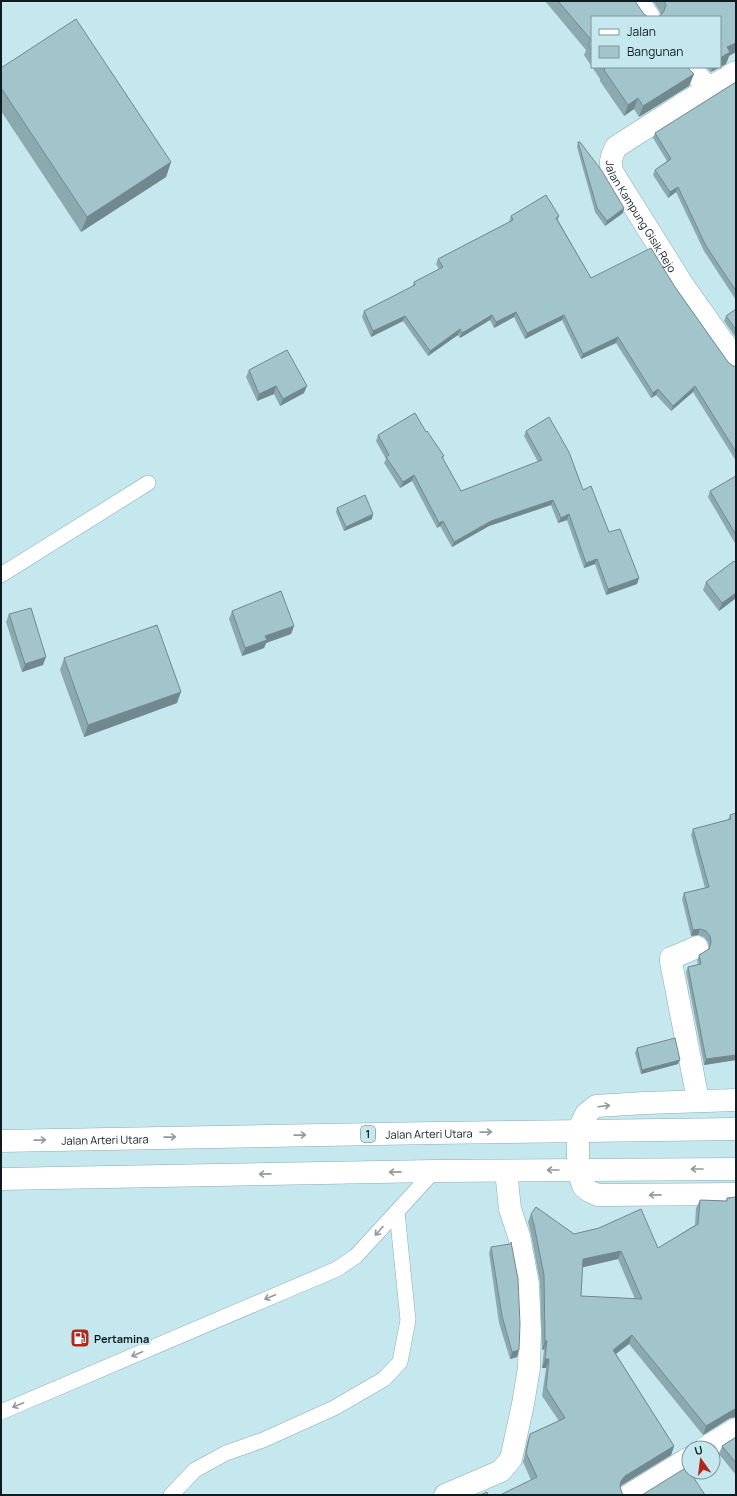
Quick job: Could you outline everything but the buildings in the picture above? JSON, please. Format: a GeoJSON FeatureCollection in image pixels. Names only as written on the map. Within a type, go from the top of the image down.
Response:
{"type":"FeatureCollection","features":[{"type":"Feature","properties":{"kind":"main road"},"geometry":{"type":"LineString","coordinates":[[638,1],[649,16]]}},
{"type":"Feature","properties":{"kind":"main road"},"geometry":{"type":"LineString","coordinates":[[690,68],[708,88]]}},
{"type":"Feature","properties":{"kind":"main road","name":"Jalan Kampung Gisik Rejo"},"geometry":{"type":"LineString","coordinates":[[735,356],[683,285],[613,174],[610,166],[610,158],[616,147],[708,88],[736,72]]}},
{"type":"Feature","properties":{"kind":"main road"},"geometry":{"type":"LineString","coordinates":[[697,947],[671,958],[671,962],[698,1100]]}},
{"type":"Feature","properties":{"kind":"main road"},"geometry":{"type":"LineString","coordinates":[[736,1100],[698,1100],[596,1106],[586,1114],[578,1131],[578,1170],[583,1186],[589,1191],[598,1195],[736,1194]]}},
{"type":"Feature","properties":{"kind":"main road","name":"Jalan Arteri Utara"},"geometry":{"type":"LineString","coordinates":[[1,1141],[736,1129]]}},
{"type":"Feature","properties":{"kind":"main road"},"geometry":{"type":"LineString","coordinates":[[1,1179],[434,1171],[736,1169]]}},
{"type":"Feature","properties":{"kind":"main road"},"geometry":{"type":"LineString","coordinates":[[445,1495],[501,1471],[506,1466],[511,1459],[523,1404],[529,1368],[530,1331],[528,1284],[519,1236],[510,1209],[506,1171]]}},
{"type":"Feature","properties":{"kind":"main road"},"geometry":{"type":"LineString","coordinates":[[718,1440],[736,1429]]}},
{"type":"Feature","properties":{"kind":"main road"},"geometry":{"type":"LineString","coordinates":[[628,1495],[681,1463]]}},
{"type":"Feature","properties":{"kind":"lane"},"geometry":{"type":"LineString","coordinates":[[1,574],[148,483]]}},
{"type":"Feature","properties":{"kind":"lane"},"geometry":{"type":"LineString","coordinates":[[1,1412],[338,1269],[356,1256],[434,1171]]}},
{"type":"Feature","properties":{"kind":"lane"},"geometry":{"type":"LineString","coordinates":[[171,1495],[195,1470],[226,1453],[263,1440],[334,1408],[384,1379],[400,1362],[408,1320],[397,1212]]}},
{"type":"Feature","properties":{"kind":"place","name":"Pertamina"},"geometry":{"type":"Point","coordinates":[80,1338]}}]}
